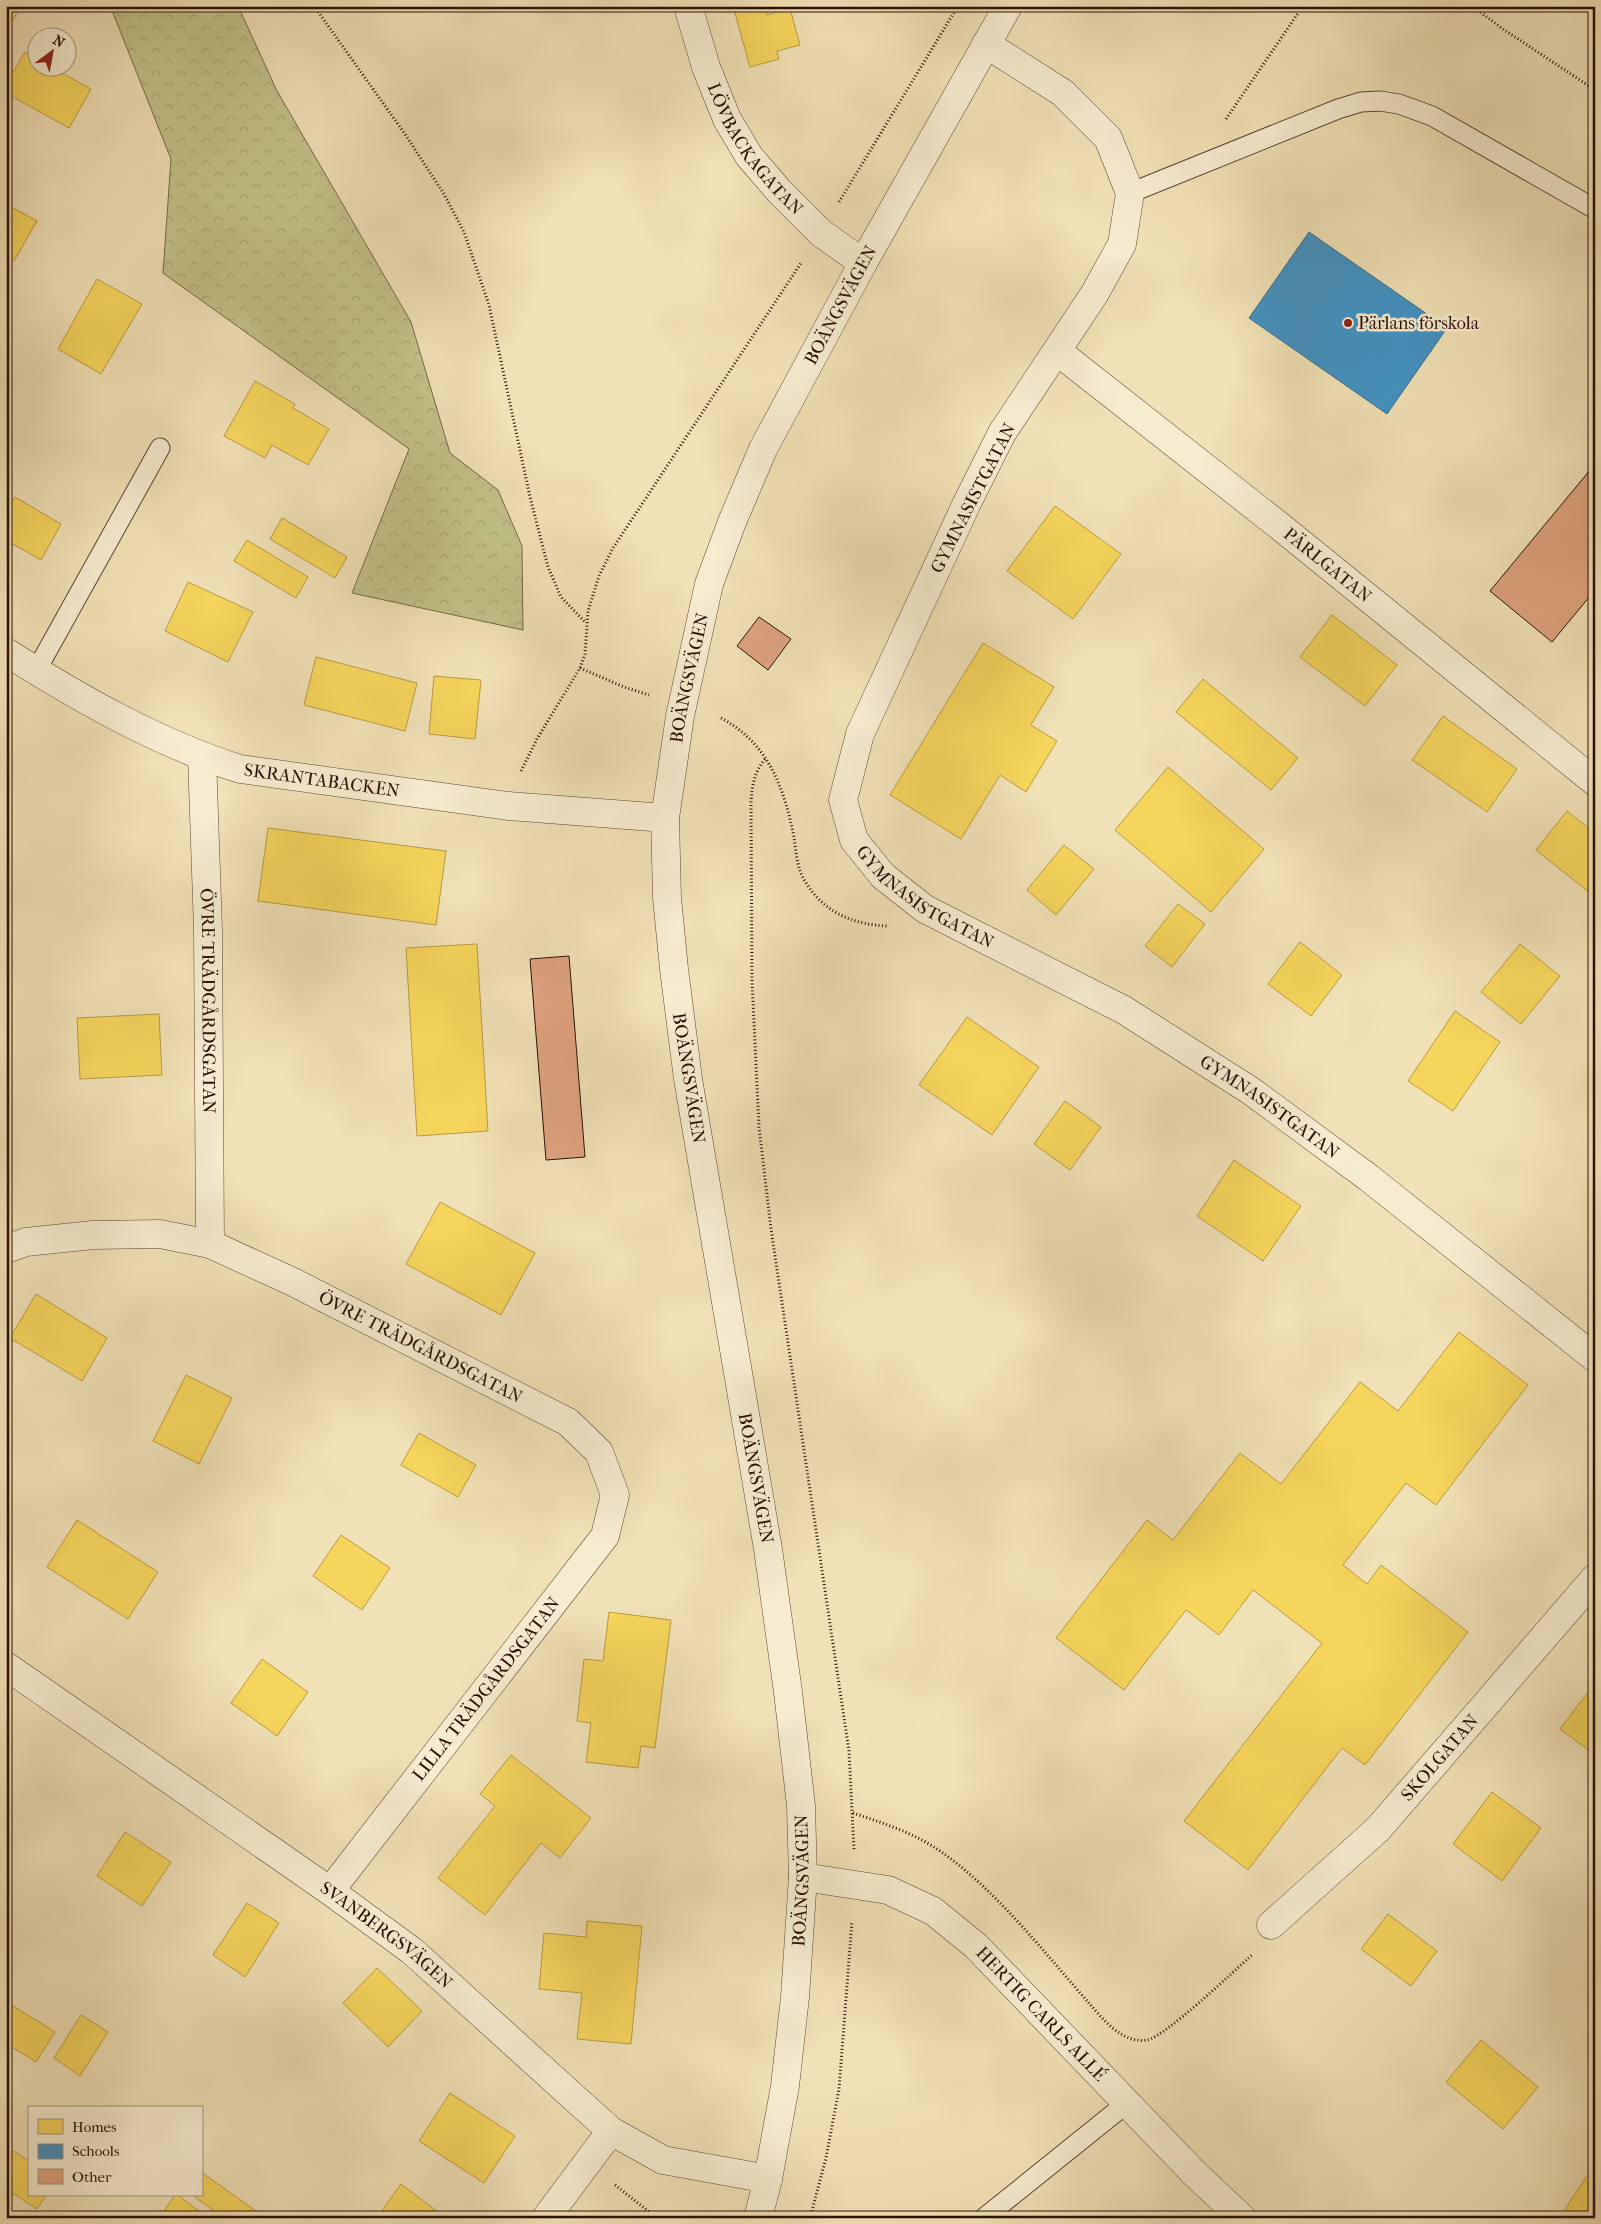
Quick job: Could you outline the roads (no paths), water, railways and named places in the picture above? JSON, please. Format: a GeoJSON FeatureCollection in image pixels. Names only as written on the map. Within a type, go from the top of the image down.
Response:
{"type":"FeatureCollection","features":[{"type":"Feature","properties":{"kind":"street","name":"LÖVBACKAGATAN"},"geometry":{"type":"LineString","coordinates":[[688,6],[706,67],[727,118],[749,156],[779,191],[821,233],[863,262]]}},
{"type":"Feature","properties":{"kind":"street","name":"BOÄNGSVÄGEN"},"geometry":{"type":"LineString","coordinates":[[758,2218],[768,2179],[785,2086],[795,1997],[803,1877],[801,1806],[771,1568],[684,1052],[667,898],[665,818],[680,716],[709,584],[732,522],[763,449],[863,262],[1008,6]]}},
{"type":"Feature","properties":{"kind":"street"},"geometry":{"type":"LineString","coordinates":[[986,44],[1063,93],[1108,138],[1130,193]]}},
{"type":"Feature","properties":{"kind":"street","name":"GYMNASISTGATAN"},"geometry":{"type":"LineString","coordinates":[[1130,193],[1122,244],[1096,293],[1002,433],[966,505],[860,734],[843,800],[854,840],[883,876],[925,909],[1124,1010],[1251,1091],[1369,1178],[1595,1358]]}},
{"type":"Feature","properties":{"kind":"street","name":"PÄRLGATAN"},"geometry":{"type":"LineString","coordinates":[[1057,350],[1282,528],[1595,782]]}},
{"type":"Feature","properties":{"kind":"street","name":"SKRANTABACKEN"},"geometry":{"type":"LineString","coordinates":[[6,652],[77,696],[202,757],[240,768],[508,806],[665,818]]}},
{"type":"Feature","properties":{"kind":"street","name":"ÖVRE TRÄDGÅRDSGATAN"},"geometry":{"type":"LineString","coordinates":[[202,757],[208,929],[210,1244]]}},
{"type":"Feature","properties":{"kind":"street","name":"ÖVRE TRÄDGÅRDSGATAN"},"geometry":{"type":"LineString","coordinates":[[6,1249],[26,1242],[93,1235],[160,1234],[210,1244],[293,1282],[568,1422],[599,1452],[608,1477]]}},
{"type":"Feature","properties":{"kind":"street","name":"LILLA TRÄDGÅRDSGATAN"},"geometry":{"type":"LineString","coordinates":[[330,1891],[605,1536],[615,1495],[608,1477]]}},
{"type":"Feature","properties":{"kind":"street","name":"SKOLGATAN"},"geometry":{"type":"LineString","coordinates":[[1271,1925],[1378,1829],[1595,1578]]}},
{"type":"Feature","properties":{"kind":"street","name":"SVANBERGSVÄGEN"},"geometry":{"type":"LineString","coordinates":[[6,1666],[330,1891],[412,1951],[611,2131],[663,2160],[768,2179]]}},
{"type":"Feature","properties":{"kind":"street","name":"HERTIG CARLS ALLÉ"},"geometry":{"type":"LineString","coordinates":[[803,1877],[888,1890],[940,1916],[976,1946],[1194,2173],[1242,2218]]}},
{"type":"Feature","properties":{"kind":"street"},"geometry":{"type":"LineString","coordinates":[[546,2218],[611,2131]]}},
{"type":"Feature","properties":{"kind":"lane"},"geometry":{"type":"LineString","coordinates":[[1130,193],[1338,109],[1361,102],[1380,102],[1399,104],[1432,116],[1595,208]]}},
{"type":"Feature","properties":{"kind":"lane"},"geometry":{"type":"LineString","coordinates":[[36,671],[160,448]]}},
{"type":"Feature","properties":{"kind":"lane"},"geometry":{"type":"LineString","coordinates":[[984,2218],[1127,2103]]}},
{"type":"Feature","properties":{"kind":"place","name":"Pärlans förskola"},"geometry":{"type":"Point","coordinates":[1348,323]}}]}
